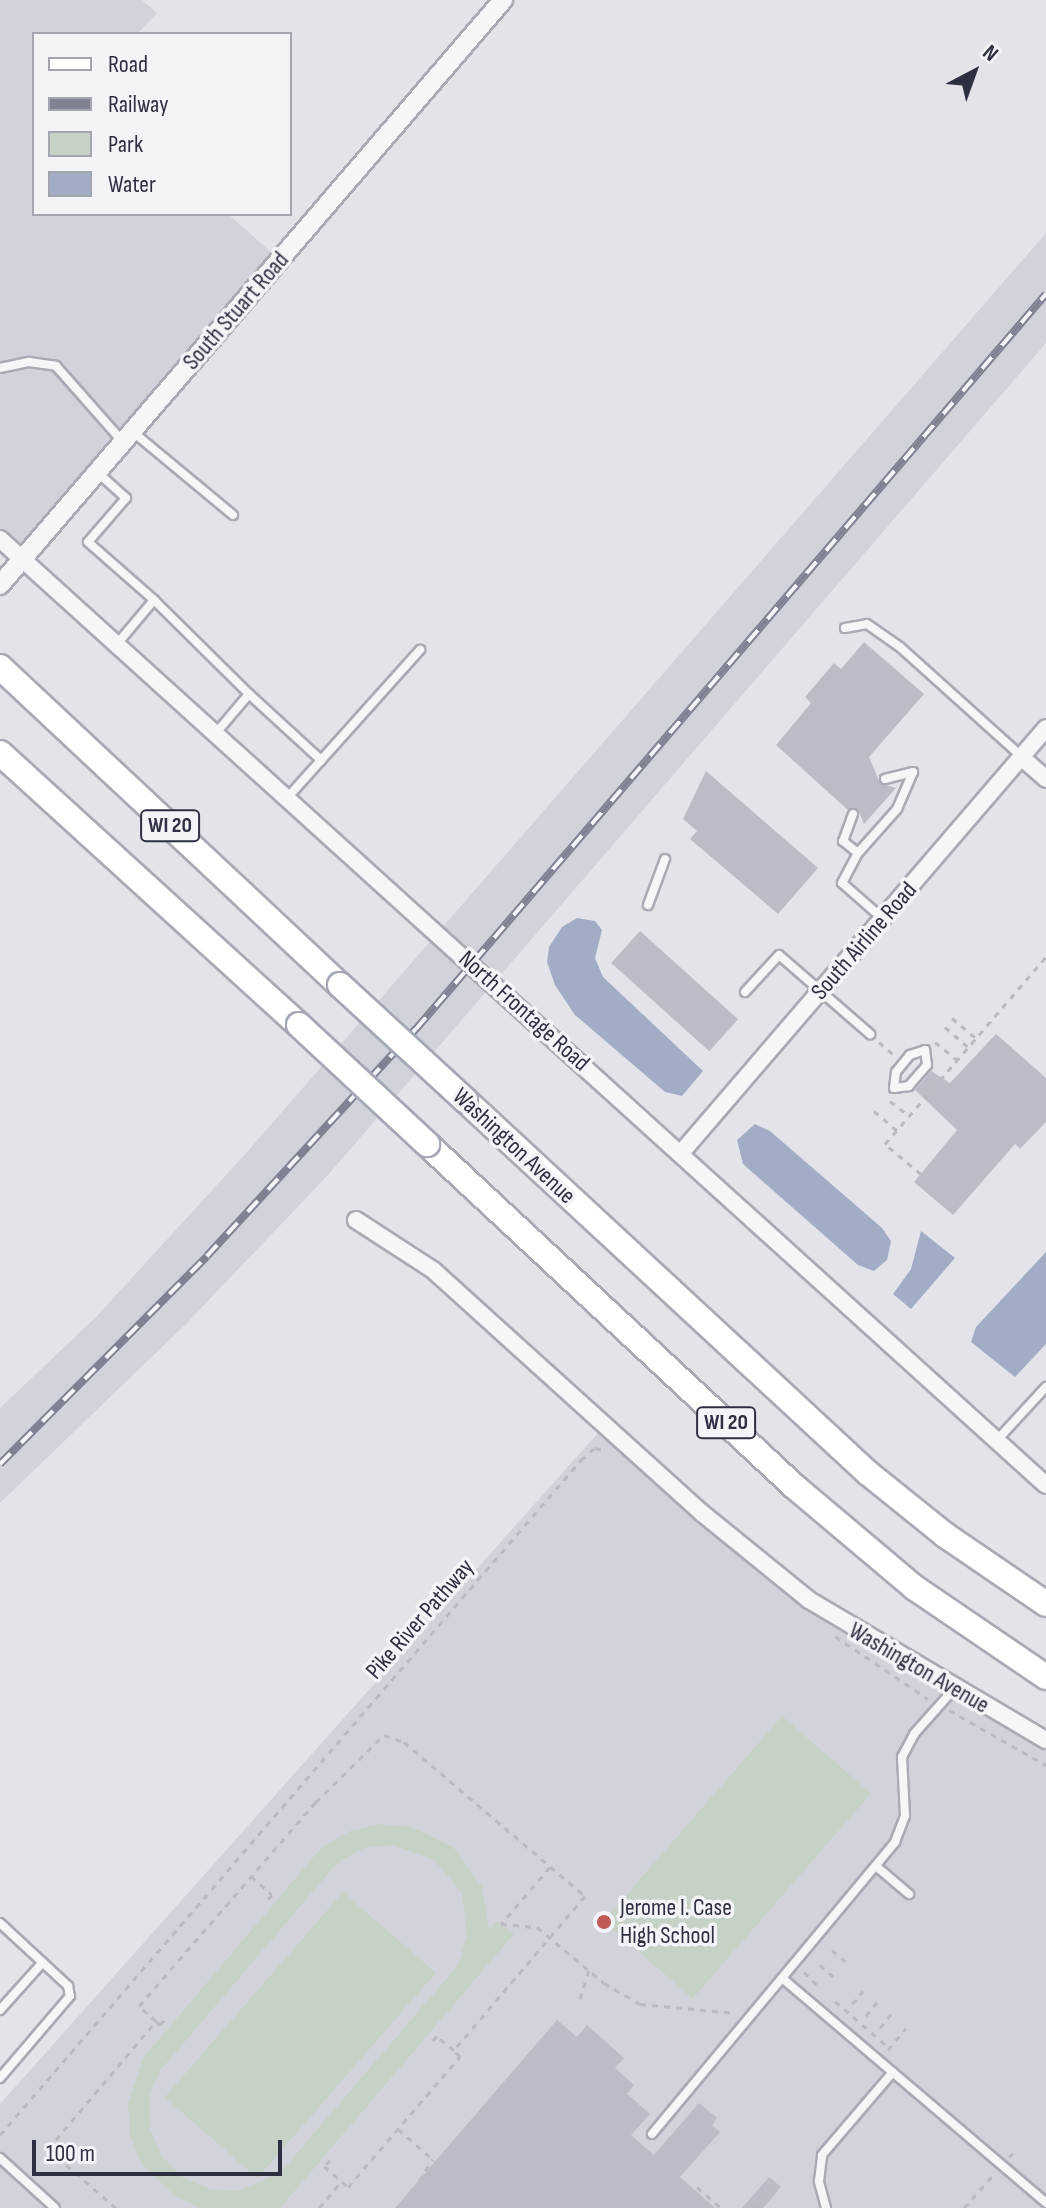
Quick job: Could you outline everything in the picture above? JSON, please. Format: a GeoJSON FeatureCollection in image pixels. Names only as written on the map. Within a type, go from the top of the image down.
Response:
{"type":"FeatureCollection","features":[{"type":"Feature","properties":{"kind":"main road","name":"Washington Avenue"},"geometry":{"type":"LineString","coordinates":[[0,667],[868,1473],[945,1535],[1046,1604]]}},
{"type":"Feature","properties":{"kind":"main road","name":"WI 20"},"geometry":{"type":"LineString","coordinates":[[0,753],[299,1025],[795,1487],[915,1588],[1046,1677]]}},
{"type":"Feature","properties":{"kind":"street","name":"South Stuart Road"},"geometry":{"type":"LineString","coordinates":[[0,585],[503,0]]}},
{"type":"Feature","properties":{"kind":"street","name":"North Frontage Road"},"geometry":{"type":"LineString","coordinates":[[0,539],[1046,1485]]}},
{"type":"Feature","properties":{"kind":"street","name":"South Airline Road"},"geometry":{"type":"LineString","coordinates":[[681,1153],[1046,728]]}},
{"type":"Feature","properties":{"kind":"street"},"geometry":{"type":"LineString","coordinates":[[1021,757],[1046,779]]}},
{"type":"Feature","properties":{"kind":"street","name":"Washington Avenue"},"geometry":{"type":"LineString","coordinates":[[356,1220],[433,1270],[691,1503],[809,1600],[953,1690],[1046,1740]]}},
{"type":"Feature","properties":{"kind":"lane"},"geometry":{"type":"LineString","coordinates":[[0,368],[29,362],[56,366],[128,436],[233,515]]}},
{"type":"Feature","properties":{"kind":"lane"},"geometry":{"type":"LineString","coordinates":[[97,472],[126,498],[88,542],[154,600],[321,760]]}},
{"type":"Feature","properties":{"kind":"lane"},"geometry":{"type":"LineString","coordinates":[[117,644],[154,600]]}},
{"type":"Feature","properties":{"kind":"lane"},"geometry":{"type":"LineString","coordinates":[[845,628],[867,624],[900,647],[1021,757]]}},
{"type":"Feature","properties":{"kind":"lane"},"geometry":{"type":"LineString","coordinates":[[288,797],[420,650]]}},
{"type":"Feature","properties":{"kind":"lane"},"geometry":{"type":"LineString","coordinates":[[216,733],[249,694]]}},
{"type":"Feature","properties":{"kind":"lane"},"geometry":{"type":"LineString","coordinates":[[883,918],[842,883],[858,853],[897,809],[913,772],[885,779]]}},
{"type":"Feature","properties":{"kind":"lane"},"geometry":{"type":"LineString","coordinates":[[853,814],[843,841],[858,853]]}},
{"type":"Feature","properties":{"kind":"lane"},"geometry":{"type":"LineString","coordinates":[[648,905],[665,859]]}},
{"type":"Feature","properties":{"kind":"lane"},"geometry":{"type":"LineString","coordinates":[[745,992],[779,955],[870,1034]]}},
{"type":"Feature","properties":{"kind":"lane"},"geometry":{"type":"LineString","coordinates":[[925,1050],[927,1065],[909,1086],[894,1088],[896,1072],[903,1063],[925,1050]]}},
{"type":"Feature","properties":{"kind":"lane"},"geometry":{"type":"LineString","coordinates":[[998,1439],[1046,1387]]}},
{"type":"Feature","properties":{"kind":"lane"},"geometry":{"type":"LineString","coordinates":[[652,2134],[877,1867],[905,1816],[902,1757],[914,1734],[953,1690]]}},
{"type":"Feature","properties":{"kind":"lane"},"geometry":{"type":"LineString","coordinates":[[877,1867],[909,1894]]}},
{"type":"Feature","properties":{"kind":"lane"},"geometry":{"type":"LineString","coordinates":[[0,1923],[68,1986],[70,1996],[0,2078]]}},
{"type":"Feature","properties":{"kind":"lane"},"geometry":{"type":"LineString","coordinates":[[2,2004],[43,1962]]}},
{"type":"Feature","properties":{"kind":"lane"},"geometry":{"type":"LineString","coordinates":[[782,1978],[1046,2203]]}},
{"type":"Feature","properties":{"kind":"lane"},"geometry":{"type":"LineString","coordinates":[[826,2208],[819,2181],[822,2155],[893,2072]]}},
{"type":"Feature","properties":{"kind":"lane"},"geometry":{"type":"LineString","coordinates":[[0,2158],[55,2208]]}},
{"type":"Feature","properties":{"kind":"path"},"geometry":{"type":"LineString","coordinates":[[921,1174],[885,1144],[1046,957]]}},
{"type":"Feature","properties":{"kind":"path"},"geometry":{"type":"LineString","coordinates":[[952,1018],[976,1038]]}},
{"type":"Feature","properties":{"kind":"path"},"geometry":{"type":"LineString","coordinates":[[945,1027],[968,1047]]}},
{"type":"Feature","properties":{"kind":"path"},"geometry":{"type":"LineString","coordinates":[[870,1034],[903,1063]]}},
{"type":"Feature","properties":{"kind":"path"},"geometry":{"type":"LineString","coordinates":[[933,1041],[957,1060]]}},
{"type":"Feature","properties":{"kind":"path"},"geometry":{"type":"LineString","coordinates":[[886,1098],[909,1116]]}},
{"type":"Feature","properties":{"kind":"path"},"geometry":{"type":"LineString","coordinates":[[874,1111],[897,1130]]}},
{"type":"Feature","properties":{"kind":"path","name":"Pike River Pathway"},"geometry":{"type":"LineString","coordinates":[[0,2135],[581,1460],[595,1448],[613,1452]]}},
{"type":"Feature","properties":{"kind":"path"},"geometry":{"type":"LineString","coordinates":[[824,1627],[929,1699]]}},
{"type":"Feature","properties":{"kind":"path"},"geometry":{"type":"LineString","coordinates":[[952,1712],[1046,1765]]}},
{"type":"Feature","properties":{"kind":"path"},"geometry":{"type":"LineString","coordinates":[[165,2019],[160,2025],[139,2006],[197,1943],[251,1876],[384,1735],[404,1742],[585,1896],[454,2050]]}},
{"type":"Feature","properties":{"kind":"path"},"geometry":{"type":"LineString","coordinates":[[551,1866],[501,1924],[537,1927],[589,1970],[640,2004],[736,2013]]}},
{"type":"Feature","properties":{"kind":"path"},"geometry":{"type":"LineString","coordinates":[[251,1876],[272,1895],[266,1901]]}},
{"type":"Feature","properties":{"kind":"path"},"geometry":{"type":"LineString","coordinates":[[832,1950],[850,1965]]}},
{"type":"Feature","properties":{"kind":"path"},"geometry":{"type":"LineString","coordinates":[[820,1965],[837,1980]]}},
{"type":"Feature","properties":{"kind":"path"},"geometry":{"type":"LineString","coordinates":[[580,1999],[589,1970]]}},
{"type":"Feature","properties":{"kind":"path"},"geometry":{"type":"LineString","coordinates":[[802,1971],[818,1986]]}},
{"type":"Feature","properties":{"kind":"path"},"geometry":{"type":"LineString","coordinates":[[852,2004],[863,1991]]}},
{"type":"Feature","properties":{"kind":"path"},"geometry":{"type":"LineString","coordinates":[[835,2001],[889,2048]]}},
{"type":"Feature","properties":{"kind":"path"},"geometry":{"type":"LineString","coordinates":[[866,2016],[877,2002]]}},
{"type":"Feature","properties":{"kind":"path"},"geometry":{"type":"LineString","coordinates":[[880,2028],[891,2014]]}},
{"type":"Feature","properties":{"kind":"path"},"geometry":{"type":"LineString","coordinates":[[116,2208],[48,2149],[156,2021]]}},
{"type":"Feature","properties":{"kind":"path"},"geometry":{"type":"LineString","coordinates":[[885,2053],[906,2028]]}},
{"type":"Feature","properties":{"kind":"path"},"geometry":{"type":"LineString","coordinates":[[330,2160],[324,2166],[348,2187],[460,2057],[437,2036],[431,2043]]}},
{"type":"Feature","properties":{"kind":"path"},"geometry":{"type":"LineString","coordinates":[[398,2129],[434,2160],[419,2181]]}},
{"type":"Feature","properties":{"kind":"path"},"geometry":{"type":"LineString","coordinates":[[1008,2158],[1017,2149]]}},
{"type":"Feature","properties":{"kind":"path"},"geometry":{"type":"LineString","coordinates":[[964,2208],[994,2174]]}},
{"type":"Feature","properties":{"kind":"path"},"geometry":{"type":"LineString","coordinates":[[319,2208],[341,2182]]}},
{"type":"Feature","properties":{"kind":"path"},"geometry":{"type":"LineString","coordinates":[[753,2208],[775,2182]]}},
{"type":"Feature","properties":{"kind":"path"},"geometry":{"type":"LineString","coordinates":[[697,2187],[721,2208]]}},
{"type":"Feature","properties":{"kind":"shaded area"},"geometry":{"type":"Polygon","coordinates":[[[0,0],[142,0],[157,13],[139,32],[32,32],[32,216],[230,216],[280,260],[22,559],[0,539],[0,0]]]}},
{"type":"Feature","properties":{"kind":"shaded area"},"geometry":{"type":"Polygon","coordinates":[[[1046,233],[1046,343],[328,1175],[186,1324],[0,1503],[0,1408],[96,1317],[248,1151],[1046,233]]]}},
{"type":"Feature","properties":{"kind":"shaded area","name":"Jerome I. Case High School"},"geometry":{"type":"Polygon","coordinates":[[[604,1426],[809,1600],[1046,1740],[1046,2208],[0,2208],[0,2104],[604,1426]]]}},
{"type":"Feature","properties":{"kind":"green space"},"geometry":{"type":"Polygon","coordinates":[[[782,1716],[871,1793],[693,1999],[604,1921],[782,1716]]]}},
{"type":"Feature","properties":{"kind":"green space"},"geometry":{"type":"Polygon","coordinates":[[[380,1824],[412,1827],[454,1848],[482,1887],[489,1928],[497,1921],[514,1934],[280,2208],[200,2208],[176,2197],[142,2164],[130,2134],[128,2103],[143,2058],[322,1847],[350,1831],[380,1824]],[[393,1845],[364,1848],[338,1862],[159,2072],[149,2099],[150,2129],[162,2156],[182,2177],[209,2189],[238,2191],[279,2174],[458,1965],[467,1937],[462,1893],[434,1860],[393,1845]]]}},
{"type":"Feature","properties":{"kind":"green space"},"geometry":{"type":"Polygon","coordinates":[[[343,1892],[436,1973],[257,2178],[165,2097],[343,1892]]]}},
{"type":"Feature","properties":{"kind":"water"},"geometry":{"type":"Polygon","coordinates":[[[577,918],[595,921],[602,930],[595,958],[603,977],[703,1071],[682,1096],[665,1092],[575,1015],[555,985],[547,962],[549,947],[562,927],[577,918]]]}},
{"type":"Feature","properties":{"kind":"water"},"geometry":{"type":"Polygon","coordinates":[[[755,1124],[770,1131],[882,1228],[891,1241],[887,1260],[874,1271],[858,1265],[743,1164],[737,1140],[755,1124]]]}},
{"type":"Feature","properties":{"kind":"water"},"geometry":{"type":"Polygon","coordinates":[[[921,1231],[955,1258],[911,1309],[893,1294],[911,1269],[921,1231]]]}},
{"type":"Feature","properties":{"kind":"water"},"geometry":{"type":"Polygon","coordinates":[[[1046,1252],[1046,1344],[1015,1377],[971,1342],[976,1327],[1046,1252]]]}},
{"type":"Feature","properties":{"kind":"building"},"geometry":{"type":"Polygon","coordinates":[[[864,642],[924,694],[869,757],[880,783],[896,788],[864,824],[858,809],[848,810],[776,745],[811,703],[805,697],[834,663],[841,669],[864,642]]]}},
{"type":"Feature","properties":{"kind":"building"},"geometry":{"type":"Polygon","coordinates":[[[706,771],[818,868],[778,914],[690,839],[697,831],[683,819],[706,771]]]}},
{"type":"Feature","properties":{"kind":"building"},"geometry":{"type":"Polygon","coordinates":[[[640,931],[738,1019],[709,1051],[611,963],[640,931]]]}},
{"type":"Feature","properties":{"kind":"building"},"geometry":{"type":"Polygon","coordinates":[[[996,1034],[1046,1078],[1046,1122],[1020,1149],[1015,1144],[953,1215],[914,1182],[957,1130],[915,1090],[931,1071],[950,1083],[996,1034]]]}},
{"type":"Feature","properties":{"kind":"building"},"geometry":{"type":"Polygon","coordinates":[[[557,2020],[577,2037],[587,2025],[624,2058],[615,2068],[634,2085],[627,2094],[650,2114],[631,2135],[654,2155],[699,2103],[717,2118],[712,2125],[720,2132],[680,2177],[715,2208],[395,2208],[557,2020]]]}},
{"type":"Feature","properties":{"kind":"building"},"geometry":{"type":"Polygon","coordinates":[[[769,2177],[781,2187],[763,2208],[742,2208],[769,2177]]]}},
{"type":"Feature","properties":{"kind":"railway"},"geometry":{"type":"LineString","coordinates":[[0,1464],[207,1256],[416,1029],[1046,294]]}},
{"type":"Feature","properties":{"kind":"place","name":"Jerome I. Case High School"},"geometry":{"type":"Point","coordinates":[604,1922]}}]}
